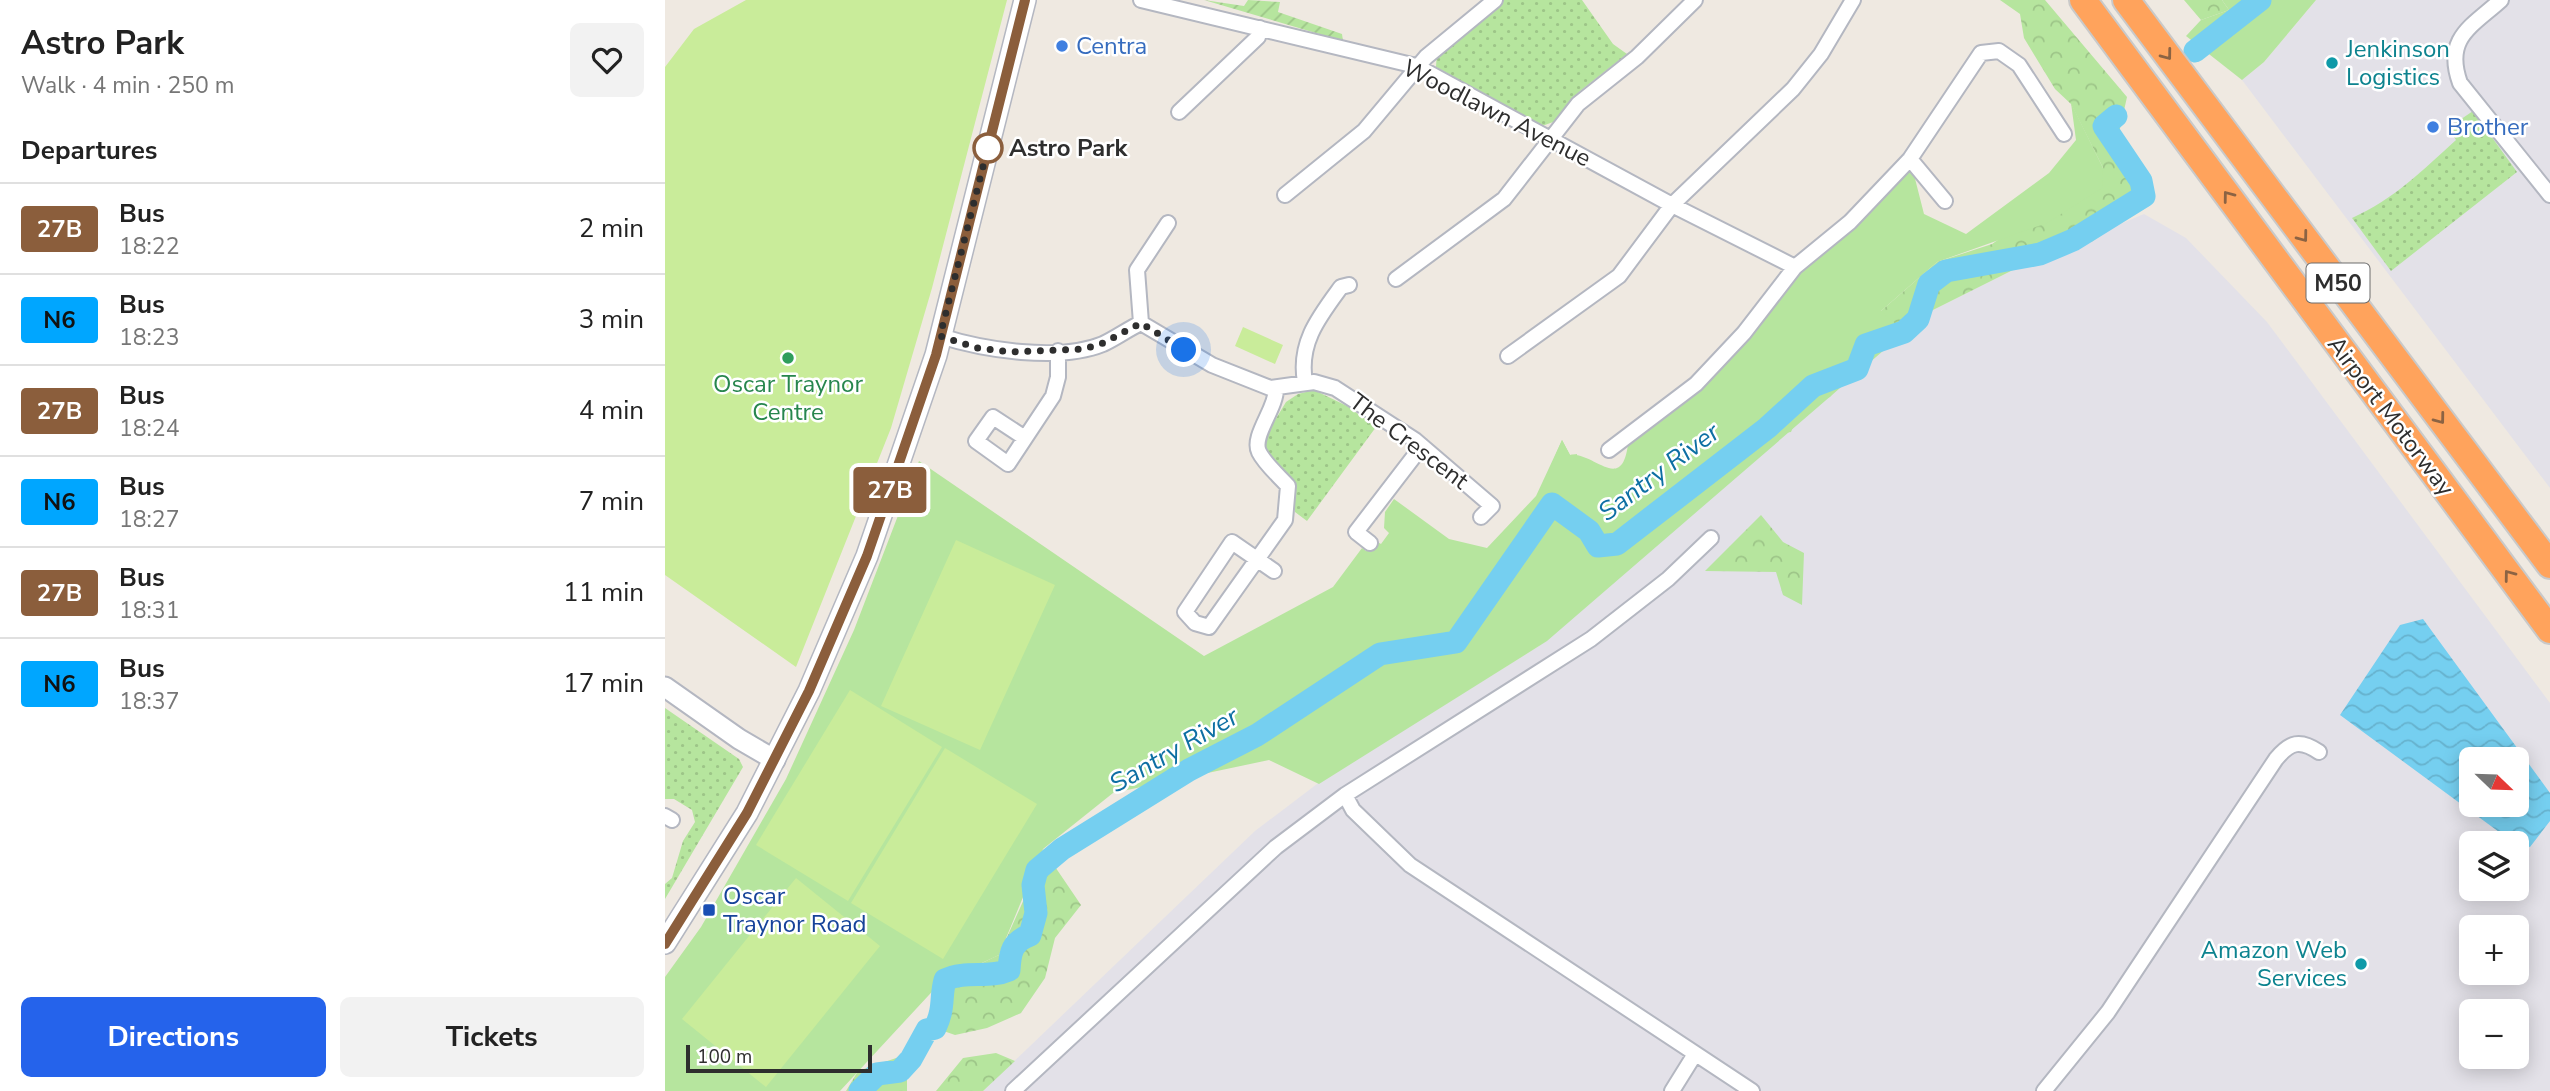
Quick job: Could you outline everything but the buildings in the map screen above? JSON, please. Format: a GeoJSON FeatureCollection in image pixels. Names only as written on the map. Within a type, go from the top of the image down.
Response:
{"type":"FeatureCollection","features":[{"type":"Feature","properties":{"kind":"highway","name":"Airport Motorway"},"geometry":{"type":"LineString","coordinates":[[2083,0],[2550,630]]}},
{"type":"Feature","properties":{"kind":"highway","name":"Airport Motorway"},"geometry":{"type":"LineString","coordinates":[[2126,0],[2550,565]]}},
{"type":"Feature","properties":{"kind":"main road"},"geometry":{"type":"LineString","coordinates":[[665,943],[747,813],[775,760],[838,626],[867,556],[940,336],[1025,0]]}},
{"type":"Feature","properties":{"kind":"street","name":"Woodlawn Avenue"},"geometry":{"type":"LineString","coordinates":[[1141,0],[1416,66],[1672,205],[1795,267]]}},
{"type":"Feature","properties":{"kind":"street"},"geometry":{"type":"LineString","coordinates":[[1285,195],[1364,131],[1416,66],[1466,21],[1495,0]]}},
{"type":"Feature","properties":{"kind":"street"},"geometry":{"type":"LineString","coordinates":[[1395,279],[1504,199],[1578,104],[1637,57],[1695,0]]}},
{"type":"Feature","properties":{"kind":"street"},"geometry":{"type":"LineString","coordinates":[[1508,356],[1619,276],[1672,205],[1793,89],[1821,54],[1853,0]]}},
{"type":"Feature","properties":{"kind":"street"},"geometry":{"type":"LineString","coordinates":[[2501,0],[2461,36],[2456,48],[2454,67],[2460,83],[2550,195]]}},
{"type":"Feature","properties":{"kind":"street"},"geometry":{"type":"LineString","coordinates":[[1178,112],[1258,37],[1260,28]]}},
{"type":"Feature","properties":{"kind":"street"},"geometry":{"type":"LineString","coordinates":[[1609,450],[1696,384],[1744,333],[1795,267],[1850,222],[1910,159],[1981,53],[1999,51],[2019,65],[2064,134]]}},
{"type":"Feature","properties":{"kind":"street"},"geometry":{"type":"LineString","coordinates":[[1910,159],[1945,201]]}},
{"type":"Feature","properties":{"kind":"street"},"geometry":{"type":"LineString","coordinates":[[1141,323],[1137,270],[1168,223]]}},
{"type":"Feature","properties":{"kind":"street"},"geometry":{"type":"LineString","coordinates":[[1305,382],[1302,365],[1309,335],[1341,287],[1349,285]]}},
{"type":"Feature","properties":{"kind":"street"},"geometry":{"type":"LineString","coordinates":[[940,336],[977,348],[1010,352],[1058,351],[1084,349],[1103,343],[1141,323]]}},
{"type":"Feature","properties":{"kind":"street"},"geometry":{"type":"LineString","coordinates":[[1141,323],[1212,365],[1276,388],[1276,398],[1257,442],[1259,451],[1288,486],[1289,504],[1285,520],[1257,560],[1209,627],[1195,623],[1185,612],[1232,542],[1257,560],[1274,571]]}},
{"type":"Feature","properties":{"kind":"street"},"geometry":{"type":"LineString","coordinates":[[1025,438],[1053,396],[1058,377],[1058,351]]}},
{"type":"Feature","properties":{"kind":"street","name":"The Crescent"},"geometry":{"type":"LineString","coordinates":[[1276,388],[1305,382],[1323,383],[1343,392],[1422,446],[1492,506],[1481,517]]}},
{"type":"Feature","properties":{"kind":"street"},"geometry":{"type":"LineString","coordinates":[[1370,542],[1356,532],[1422,446]]}},
{"type":"Feature","properties":{"kind":"street"},"geometry":{"type":"LineString","coordinates":[[1013,1091],[1241,878],[1345,794],[1591,639],[1668,579],[1711,538]]}},
{"type":"Feature","properties":{"kind":"street"},"geometry":{"type":"LineString","coordinates":[[665,687],[739,740],[775,760]]}},
{"type":"Feature","properties":{"kind":"street"},"geometry":{"type":"LineString","coordinates":[[2044,1091],[2108,1012],[2276,760],[2287,747],[2297,742],[2307,744],[2319,752]]}},
{"type":"Feature","properties":{"kind":"street"},"geometry":{"type":"LineString","coordinates":[[1345,794],[1353,810],[1410,864],[1752,1091]]}},
{"type":"Feature","properties":{"kind":"street"},"geometry":{"type":"LineString","coordinates":[[1672,1091],[1695,1054]]}},
{"type":"Feature","properties":{"kind":"shaded area"},"geometry":{"type":"Polygon","coordinates":[[[2316,0],[2550,0],[2550,488],[2242,80],[2264,62],[2316,0]]]}},
{"type":"Feature","properties":{"kind":"shaded area"},"geometry":{"type":"Polygon","coordinates":[[[2144,214],[2186,238],[2267,322],[2550,703],[2550,1091],[983,1091],[1255,831],[1317,784],[1539,646],[1919,317],[2019,267],[2144,214]]]}},
{"type":"Feature","properties":{"kind":"green space"},"geometry":{"type":"Polygon","coordinates":[[[746,0],[1007,0],[932,288],[891,428],[796,667],[665,575],[665,67],[694,29],[746,0]]]}},
{"type":"Feature","properties":{"kind":"green space"},"geometry":{"type":"Polygon","coordinates":[[[1204,0],[1244,6],[1248,0],[1280,2],[1278,12],[1342,34],[1343,41],[1204,0]]]}},
{"type":"Feature","properties":{"kind":"green space"},"geometry":{"type":"Polygon","coordinates":[[[1503,0],[1582,0],[1613,44],[1627,54],[1580,91],[1556,121],[1542,126],[1436,67],[1437,52],[1503,0]]]}},
{"type":"Feature","properties":{"kind":"green space"},"geometry":{"type":"Polygon","coordinates":[[[2000,0],[2045,0],[2127,97],[2119,133],[2150,181],[2135,191],[2123,219],[2093,241],[2019,267],[1919,317],[1847,378],[1830,397],[1806,406],[1798,415],[1791,432],[1771,435],[1292,704],[1525,525],[1562,440],[1570,455],[1577,454],[1577,505],[1881,311],[1937,262],[1992,244],[2103,168],[2071,104],[2055,89],[2024,38],[2020,14],[2000,0]]]}},
{"type":"Feature","properties":{"kind":"green space"},"geometry":{"type":"Polygon","coordinates":[[[2184,0],[2222,0],[2229,10],[2201,20],[2184,0]]]}},
{"type":"Feature","properties":{"kind":"green space"},"geometry":{"type":"Polygon","coordinates":[[[2222,0],[2316,0],[2264,62],[2242,80],[2186,36],[2201,20],[2229,10],[2222,0]]]}},
{"type":"Feature","properties":{"kind":"green space"},"geometry":{"type":"Polygon","coordinates":[[[2071,103],[2103,168],[2102,188],[2047,223],[1937,262],[1881,311],[1905,332],[1547,641],[1319,784],[1269,760],[1113,793],[1043,849],[999,955],[941,982],[840,1091],[665,1091],[665,977],[701,927],[786,779],[854,630],[919,461],[1204,656],[1333,587],[1362,548],[1366,551],[1374,540],[1381,544],[1389,533],[1384,528],[1385,512],[1394,499],[1449,539],[1487,548],[1536,496],[1562,440],[1570,455],[1613,469],[1620,466],[1625,459],[1628,444],[1705,384],[1797,274],[1910,159],[1924,214],[1966,234],[2049,173],[2076,140],[2071,103]]]}},
{"type":"Feature","properties":{"kind":"green space"},"geometry":{"type":"Polygon","coordinates":[[[2473,111],[2517,172],[2391,271],[2352,218],[2381,202],[2419,173],[2456,140],[2448,128],[2473,111]]]}},
{"type":"Feature","properties":{"kind":"green space"},"geometry":{"type":"Polygon","coordinates":[[[1243,327],[1283,345],[1275,364],[1235,346],[1243,327]]]}},
{"type":"Feature","properties":{"kind":"green space"},"geometry":{"type":"Polygon","coordinates":[[[1314,390],[1347,406],[1376,427],[1307,521],[1295,512],[1295,492],[1290,478],[1265,452],[1263,440],[1286,402],[1298,394],[1314,390]]]}},
{"type":"Feature","properties":{"kind":"green space"},"geometry":{"type":"Polygon","coordinates":[[[1761,515],[1783,542],[1804,553],[1802,605],[1783,595],[1776,572],[1705,571],[1761,515]]]}},
{"type":"Feature","properties":{"kind":"green space"},"geometry":{"type":"Polygon","coordinates":[[[956,540],[1055,585],[980,750],[881,706],[956,540]]]}},
{"type":"Feature","properties":{"kind":"green space"},"geometry":{"type":"Polygon","coordinates":[[[850,690],[942,747],[848,901],[756,845],[850,690]]]}},
{"type":"Feature","properties":{"kind":"green space"},"geometry":{"type":"Polygon","coordinates":[[[665,708],[739,759],[743,767],[665,899],[665,884],[672,878],[683,841],[695,822],[692,810],[674,799],[665,799],[665,708]]]}},
{"type":"Feature","properties":{"kind":"green space"},"geometry":{"type":"Polygon","coordinates":[[[945,748],[1037,804],[943,959],[851,903],[945,748]]]}},
{"type":"Feature","properties":{"kind":"green space"},"geometry":{"type":"Polygon","coordinates":[[[1043,849],[1081,905],[1055,938],[1045,978],[1021,1013],[987,1028],[955,1035],[935,1028],[934,1013],[943,990],[974,967],[999,955],[1037,870],[1043,849]]]}},
{"type":"Feature","properties":{"kind":"green space"},"geometry":{"type":"Polygon","coordinates":[[[796,878],[880,946],[766,1087],[682,1019],[796,878]]]}},
{"type":"Feature","properties":{"kind":"green space"},"geometry":{"type":"Polygon","coordinates":[[[996,1053],[1015,1061],[983,1091],[936,1091],[963,1058],[996,1053]]]}},
{"type":"Feature","properties":{"kind":"green space"},"geometry":{"type":"Polygon","coordinates":[[[899,1057],[907,1076],[907,1091],[846,1091],[858,1071],[899,1057]]]}},
{"type":"Feature","properties":{"kind":"water"},"geometry":{"type":"Polygon","coordinates":[[[2423,619],[2516,747],[2459,747],[2459,803],[2340,715],[2400,625],[2423,619]]]}},
{"type":"Feature","properties":{"kind":"water"},"geometry":{"type":"Polygon","coordinates":[[[2529,764],[2550,793],[2550,821],[2530,847],[2529,831],[2498,831],[2479,817],[2529,817],[2529,764]]]}},
{"type":"Feature","properties":{"kind":"waterway","name":"Santry River"},"geometry":{"type":"LineString","coordinates":[[2195,51],[2260,0]]}},
{"type":"Feature","properties":{"kind":"waterway","name":"Santry River"},"geometry":{"type":"LineString","coordinates":[[860,1091],[877,1074],[900,1071],[911,1059],[927,1030],[935,1028],[945,980],[961,975],[994,974],[1009,970],[1013,948],[1030,935],[1036,913],[1033,885],[1037,870],[1062,849],[1189,770],[1257,735],[1380,654],[1456,642],[1552,504],[1589,531],[1598,546],[1617,544],[1767,428],[1813,386],[1857,369],[1866,345],[1904,332],[1918,319],[1929,284],[1946,271],[2040,254],[2073,240],[2144,196],[2141,181],[2104,126],[2116,116]]}},
{"type":"Feature","properties":{"kind":"bus line","name":"27B"},"geometry":{"type":"LineString","coordinates":[[665,944],[747,813],[809,691],[867,556],[936,355],[1025,0]]}},
{"type":"Feature","properties":{"kind":"place","name":"Centra"},"geometry":{"type":"Point","coordinates":[1062,46]}},
{"type":"Feature","properties":{"kind":"place","name":"Jenkinson Logistics"},"geometry":{"type":"Point","coordinates":[2332,63]}},
{"type":"Feature","properties":{"kind":"place","name":"Brother"},"geometry":{"type":"Point","coordinates":[2433,127]}},
{"type":"Feature","properties":{"kind":"place","name":"Astro Park"},"geometry":{"type":"Point","coordinates":[988,148]}},
{"type":"Feature","properties":{"kind":"place","name":"Oscar Traynor Centre"},"geometry":{"type":"Point","coordinates":[788,358]}},
{"type":"Feature","properties":{"kind":"place","name":"Oscar Traynor Road"},"geometry":{"type":"Point","coordinates":[709,910]}},
{"type":"Feature","properties":{"kind":"place","name":"Amazon Web Services"},"geometry":{"type":"Point","coordinates":[2361,964]}},
{"type":"Feature","properties":{"kind":"route"},"geometry":{"type":"LineString","coordinates":[[988,148],[990,139],[940,336],[977,348],[1010,352],[1084,349],[1103,343],[1141,323],[1184,350]]}}]}
